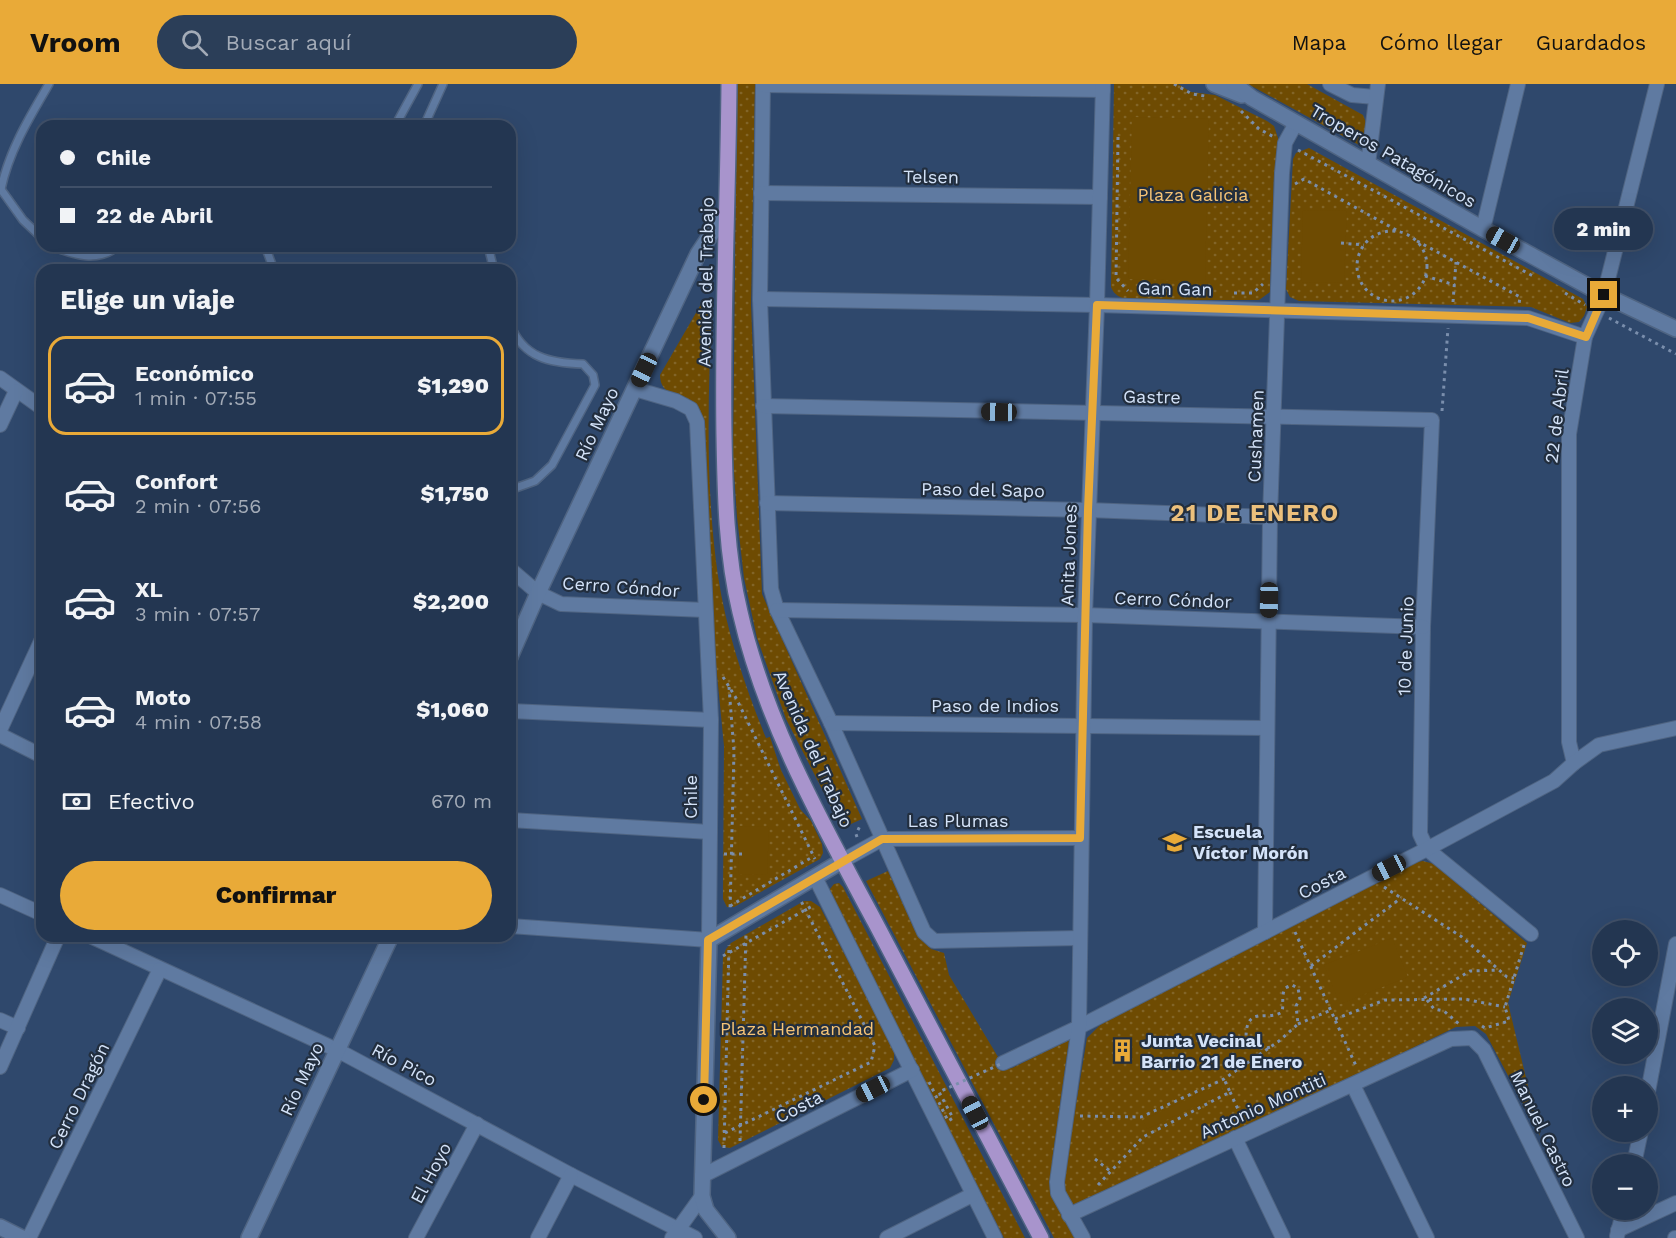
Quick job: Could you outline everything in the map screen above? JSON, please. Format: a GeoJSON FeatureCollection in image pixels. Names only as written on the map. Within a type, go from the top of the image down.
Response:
{"type":"FeatureCollection","features":[{"type":"Feature","properties":{"kind":"main road","name":"Avenida del Trabajo"},"geometry":{"type":"LineString","coordinates":[[729,84],[723,406],[728,542],[739,611],[750,652],[773,715],[842,861],[1041,1238]]}},
{"type":"Feature","properties":{"kind":"street"},"geometry":{"type":"LineString","coordinates":[[763,84],[1103,87]]}},
{"type":"Feature","properties":{"kind":"street","name":"Avenida del Trabajo"},"geometry":{"type":"LineString","coordinates":[[763,84],[760,299],[771,589],[777,609],[831,723],[924,932],[934,941],[1080,939]]}},
{"type":"Feature","properties":{"kind":"street","name":"Troperos Patagónicos"},"geometry":{"type":"LineString","coordinates":[[1234,84],[1252,98],[1483,229],[1604,295],[1676,329]]}},
{"type":"Feature","properties":{"kind":"street"},"geometry":{"type":"LineString","coordinates":[[1330,84],[1352,95],[1376,90],[1368,164]]}},
{"type":"Feature","properties":{"kind":"street"},"geometry":{"type":"LineString","coordinates":[[1483,229],[1518,84]]}},
{"type":"Feature","properties":{"kind":"street","name":"22 de Abril"},"geometry":{"type":"LineString","coordinates":[[1574,763],[1569,742],[1569,434],[1586,337],[1604,295],[1657,84]]}},
{"type":"Feature","properties":{"kind":"street","name":"Anita Jones"},"geometry":{"type":"LineString","coordinates":[[1079,1027],[1082,725],[1103,87]]}},
{"type":"Feature","properties":{"kind":"street","name":"Troperos Patagónicos"},"geometry":{"type":"LineString","coordinates":[[1213,90],[1252,98]]}},
{"type":"Feature","properties":{"kind":"street","name":"Cushamen"},"geometry":{"type":"LineString","coordinates":[[1265,932],[1270,517],[1282,173],[1285,143],[1296,123]]}},
{"type":"Feature","properties":{"kind":"street","name":"Telsen"},"geometry":{"type":"LineString","coordinates":[[761,193],[1100,197]]}},
{"type":"Feature","properties":{"kind":"street","name":"Río Mayo"},"geometry":{"type":"LineString","coordinates":[[516,643],[698,254],[726,212]]}},
{"type":"Feature","properties":{"kind":"street","name":"Gan Gan"},"geometry":{"type":"LineString","coordinates":[[760,299],[1278,310],[1451,309],[1528,318],[1586,337]]}},
{"type":"Feature","properties":{"kind":"street"},"geometry":{"type":"LineString","coordinates":[[0,378],[36,404]]}},
{"type":"Feature","properties":{"kind":"street","name":"Chile"},"geometry":{"type":"LineString","coordinates":[[635,389],[676,401],[691,410],[697,422],[711,720],[702,1196],[706,1210],[728,1238]]}},
{"type":"Feature","properties":{"kind":"street"},"geometry":{"type":"LineString","coordinates":[[0,425],[16,391]]}},
{"type":"Feature","properties":{"kind":"street","name":"Gastre"},"geometry":{"type":"LineString","coordinates":[[763,406],[1432,420]]}},
{"type":"Feature","properties":{"kind":"street","name":"10 de Junio"},"geometry":{"type":"LineString","coordinates":[[1427,849],[1420,834],[1419,819],[1432,420]]}},
{"type":"Feature","properties":{"kind":"street","name":"Paso del Sapo"},"geometry":{"type":"LineString","coordinates":[[767,503],[1088,510],[1270,517]]}},
{"type":"Feature","properties":{"kind":"street","name":"Cerro Cóndor"},"geometry":{"type":"LineString","coordinates":[[516,574],[538,593],[561,604],[705,610]]}},
{"type":"Feature","properties":{"kind":"street","name":"Cerro Cóndor"},"geometry":{"type":"LineString","coordinates":[[777,609],[1085,615],[1424,627]]}},
{"type":"Feature","properties":{"kind":"street"},"geometry":{"type":"LineString","coordinates":[[0,730],[36,652]]}},
{"type":"Feature","properties":{"kind":"street"},"geometry":{"type":"LineString","coordinates":[[516,711],[711,720]]}},
{"type":"Feature","properties":{"kind":"street","name":"Paso de Indios"},"geometry":{"type":"LineString","coordinates":[[831,723],[1266,728]]}},
{"type":"Feature","properties":{"kind":"street","name":"Costa"},"geometry":{"type":"LineString","coordinates":[[1003,1063],[1079,1027],[1427,849],[1554,781],[1574,763],[1599,746],[1676,728]]}},
{"type":"Feature","properties":{"kind":"street"},"geometry":{"type":"LineString","coordinates":[[0,735],[36,753]]}},
{"type":"Feature","properties":{"kind":"street"},"geometry":{"type":"LineString","coordinates":[[516,820],[710,832]]}},
{"type":"Feature","properties":{"kind":"street","name":"Las Plumas"},"geometry":{"type":"LineString","coordinates":[[842,861],[882,839],[1080,838]]}},
{"type":"Feature","properties":{"kind":"street"},"geometry":{"type":"LineString","coordinates":[[1427,849],[1530,933]]}},
{"type":"Feature","properties":{"kind":"street"},"geometry":{"type":"LineString","coordinates":[[516,926],[708,940],[842,861]]}},
{"type":"Feature","properties":{"kind":"street"},"geometry":{"type":"LineString","coordinates":[[815,877],[995,1238]]}},
{"type":"Feature","properties":{"kind":"street"},"geometry":{"type":"LineString","coordinates":[[0,895],[36,911]]}},
{"type":"Feature","properties":{"kind":"street"},"geometry":{"type":"LineString","coordinates":[[0,1066],[55,942]]}},
{"type":"Feature","properties":{"kind":"street","name":"Río Pico"},"geometry":{"type":"LineString","coordinates":[[103,942],[337,1050],[571,1175],[674,1234],[695,1238]]}},
{"type":"Feature","properties":{"kind":"street","name":"Río Mayo"},"geometry":{"type":"LineString","coordinates":[[249,1238],[388,942]]}},
{"type":"Feature","properties":{"kind":"street"},"geometry":{"type":"LineString","coordinates":[[1652,1076],[1672,984],[1676,944]]}},
{"type":"Feature","properties":{"kind":"street","name":"Cerro Dragón"},"geometry":{"type":"LineString","coordinates":[[29,1238],[160,969]]}},
{"type":"Feature","properties":{"kind":"street"},"geometry":{"type":"LineString","coordinates":[[0,1020],[18,1028]]}},
{"type":"Feature","properties":{"kind":"street"},"geometry":{"type":"LineString","coordinates":[[1079,1027],[1073,1115],[1057,1182],[1058,1193],[1083,1238]]}},
{"type":"Feature","properties":{"kind":"street","name":"Antonio Montiti"},"geometry":{"type":"LineString","coordinates":[[1070,1215],[1451,1039],[1472,1038]]}},
{"type":"Feature","properties":{"kind":"street","name":"Manuel Castro"},"geometry":{"type":"LineString","coordinates":[[1472,1038],[1484,1050],[1577,1238]]}},
{"type":"Feature","properties":{"kind":"street","name":"Costa"},"geometry":{"type":"LineString","coordinates":[[702,1176],[912,1070]]}},
{"type":"Feature","properties":{"kind":"street"},"geometry":{"type":"LineString","coordinates":[[1353,1085],[1427,1238]]}},
{"type":"Feature","properties":{"kind":"street","name":"El Hoyo"},"geometry":{"type":"LineString","coordinates":[[416,1238],[477,1124]]}},
{"type":"Feature","properties":{"kind":"street"},"geometry":{"type":"LineString","coordinates":[[1235,1138],[1283,1238]]}},
{"type":"Feature","properties":{"kind":"street"},"geometry":{"type":"LineString","coordinates":[[538,1238],[571,1175]]}},
{"type":"Feature","properties":{"kind":"street"},"geometry":{"type":"LineString","coordinates":[[887,1238],[972,1195]]}},
{"type":"Feature","properties":{"kind":"street"},"geometry":{"type":"LineString","coordinates":[[674,1234],[702,1196]]}},
{"type":"Feature","properties":{"kind":"street"},"geometry":{"type":"LineString","coordinates":[[1617,1234],[1676,1203]]}},
{"type":"Feature","properties":{"kind":"street"},"geometry":{"type":"LineString","coordinates":[[0,1227],[22,1238]]}},
{"type":"Feature","properties":{"kind":"lane"},"geometry":{"type":"LineString","coordinates":[[36,232],[23,220],[0,189],[11,154],[49,84]]}},
{"type":"Feature","properties":{"kind":"lane"},"geometry":{"type":"LineString","coordinates":[[398,120],[418,84]]}},
{"type":"Feature","properties":{"kind":"lane"},"geometry":{"type":"LineString","coordinates":[[427,120],[442,84]]}},
{"type":"Feature","properties":{"kind":"lane"},"geometry":{"type":"LineString","coordinates":[[65,252],[86,256],[101,255],[107,252]]}},
{"type":"Feature","properties":{"kind":"lane"},"geometry":{"type":"LineString","coordinates":[[516,334],[527,351],[543,359],[583,364],[593,375],[595,385],[552,465],[535,481],[516,488]]}},
{"type":"Feature","properties":{"kind":"path"},"geometry":{"type":"LineString","coordinates":[[1174,84],[1192,94],[1213,90]]}},
{"type":"Feature","properties":{"kind":"path"},"geometry":{"type":"LineString","coordinates":[[1232,107],[1243,112],[1259,129],[1535,277]]}},
{"type":"Feature","properties":{"kind":"path"},"geometry":{"type":"LineString","coordinates":[[1118,127],[1116,278],[1128,291]]}},
{"type":"Feature","properties":{"kind":"path"},"geometry":{"type":"LineString","coordinates":[[1293,185],[1304,179],[1398,231],[1408,234],[1520,297],[1519,305]]}},
{"type":"Feature","properties":{"kind":"path"},"geometry":{"type":"LineString","coordinates":[[1398,231],[1385,231],[1374,235],[1364,244],[1356,262],[1361,284],[1378,298],[1390,301],[1402,299],[1413,294],[1421,285],[1427,263],[1424,251],[1417,241]]}},
{"type":"Feature","properties":{"kind":"path"},"geometry":{"type":"LineString","coordinates":[[1341,243],[1364,244]]}},
{"type":"Feature","properties":{"kind":"path"},"geometry":{"type":"LineString","coordinates":[[1432,420],[1442,414],[1456,262]]}},
{"type":"Feature","properties":{"kind":"path"},"geometry":{"type":"LineString","coordinates":[[1425,276],[1455,285]]}},
{"type":"Feature","properties":{"kind":"path"},"geometry":{"type":"LineString","coordinates":[[1230,293],[1253,293],[1270,279]]}},
{"type":"Feature","properties":{"kind":"path"},"geometry":{"type":"LineString","coordinates":[[1556,288],[1676,354]]}},
{"type":"Feature","properties":{"kind":"path"},"geometry":{"type":"LineString","coordinates":[[1375,301],[1409,302]]}},
{"type":"Feature","properties":{"kind":"path"},"geometry":{"type":"LineString","coordinates":[[729,906],[814,856]]}},
{"type":"Feature","properties":{"kind":"path"},"geometry":{"type":"LineString","coordinates":[[1389,879],[1379,884],[1462,937],[1507,977],[1514,978]]}},
{"type":"Feature","properties":{"kind":"path"},"geometry":{"type":"LineString","coordinates":[[702,1145],[871,1062],[875,1046],[795,889]]}},
{"type":"Feature","properties":{"kind":"path"},"geometry":{"type":"LineString","coordinates":[[1311,966],[1401,898]]}},
{"type":"Feature","properties":{"kind":"path"},"geometry":{"type":"LineString","coordinates":[[708,964],[826,899]]}},
{"type":"Feature","properties":{"kind":"path"},"geometry":{"type":"LineString","coordinates":[[740,1157],[746,918]]}},
{"type":"Feature","properties":{"kind":"path"},"geometry":{"type":"LineString","coordinates":[[1289,920],[1358,1070]]}},
{"type":"Feature","properties":{"kind":"path"},"geometry":{"type":"LineString","coordinates":[[1478,1024],[1485,1028],[1509,1022],[1505,1007],[1530,933]]}},
{"type":"Feature","properties":{"kind":"path"},"geometry":{"type":"LineString","coordinates":[[1424,999],[1470,971],[1499,970]]}},
{"type":"Feature","properties":{"kind":"path"},"geometry":{"type":"LineString","coordinates":[[1271,1047],[1260,1048],[1252,1045],[1246,1038],[1246,1029],[1249,1022],[1256,1017],[1277,1016],[1282,1012],[1284,1005],[1282,995],[1285,988],[1292,985],[1298,988],[1300,993],[1296,1006],[1298,1024]]}},
{"type":"Feature","properties":{"kind":"path"},"geometry":{"type":"LineString","coordinates":[[1424,999],[1434,1008],[1444,1011],[1460,1026],[1454,1026]]}},
{"type":"Feature","properties":{"kind":"path"},"geometry":{"type":"LineString","coordinates":[[1335,1018],[1385,1000],[1464,999],[1505,1007]]}},
{"type":"Feature","properties":{"kind":"path"},"geometry":{"type":"LineString","coordinates":[[1077,1126],[1073,1115],[1141,1117],[1224,1079],[1271,1047],[1298,1024],[1331,1010]]}},
{"type":"Feature","properties":{"kind":"path"},"geometry":{"type":"LineString","coordinates":[[929,1082],[948,1121],[953,1118],[939,1092],[1003,1063]]}},
{"type":"Feature","properties":{"kind":"path"},"geometry":{"type":"LineString","coordinates":[[1224,1079],[1249,1132]]}},
{"type":"Feature","properties":{"kind":"path"},"geometry":{"type":"LineString","coordinates":[[1089,1206],[1092,1192],[1143,1137],[1230,1092]]}},
{"type":"Feature","properties":{"kind":"path"},"geometry":{"type":"LineString","coordinates":[[1095,1159],[1110,1171]]}},
{"type":"Feature","properties":{"kind":"green space"},"geometry":{"type":"Polygon","coordinates":[[[737,84],[755,84],[751,305],[762,594],[862,819],[842,828],[786,719],[757,638],[744,578],[733,456],[737,84]]]}},
{"type":"Feature","properties":{"kind":"green space","name":"Plaza Galicia"},"geometry":{"type":"Polygon","coordinates":[[[1114,84],[1178,84],[1191,92],[1215,95],[1274,126],[1280,144],[1274,175],[1270,292],[1259,300],[1129,300],[1114,292],[1111,287],[1114,84]]]}},
{"type":"Feature","properties":{"kind":"green space"},"geometry":{"type":"Polygon","coordinates":[[[1248,84],[1307,84],[1363,115],[1367,125],[1364,145],[1361,146],[1248,84]]]}},
{"type":"Feature","properties":{"kind":"green space"},"geometry":{"type":"Polygon","coordinates":[[[1132,117],[1209,119],[1205,281],[1128,279],[1132,117]]]}},
{"type":"Feature","properties":{"kind":"green space","name":"Plaza Galicia"},"geometry":{"type":"Polygon","coordinates":[[[1309,148],[1583,299],[1587,307],[1584,316],[1579,322],[1570,323],[1531,307],[1299,301],[1290,297],[1286,289],[1293,159],[1296,153],[1309,148]]]}},
{"type":"Feature","properties":{"kind":"green space"},"geometry":{"type":"Polygon","coordinates":[[[1303,210],[1347,211],[1344,283],[1301,282],[1303,210]]]}},
{"type":"Feature","properties":{"kind":"green space"},"geometry":{"type":"Polygon","coordinates":[[[704,299],[709,300],[712,306],[709,475],[721,596],[737,658],[758,719],[766,738],[770,737],[781,770],[800,809],[811,821],[822,844],[823,853],[820,859],[734,907],[727,907],[723,899],[724,746],[711,613],[702,422],[699,410],[693,403],[666,390],[660,375],[704,299]]]}},
{"type":"Feature","properties":{"kind":"green space"},"geometry":{"type":"Polygon","coordinates":[[[739,826],[769,827],[767,875],[738,874],[739,826]]]}},
{"type":"Feature","properties":{"kind":"green space"},"geometry":{"type":"Polygon","coordinates":[[[1423,861],[1434,864],[1527,943],[1508,1003],[1540,1136],[1486,1034],[1475,1026],[1456,1027],[1083,1201],[1073,1205],[1066,1198],[1063,1183],[1087,1038],[1101,1024],[1412,863],[1423,861]]]}},
{"type":"Feature","properties":{"kind":"green space"},"geometry":{"type":"Polygon","coordinates":[[[888,871],[915,931],[931,949],[944,953],[949,975],[1004,1067],[1012,1068],[1069,1040],[1052,1161],[1052,1188],[1055,1203],[1075,1238],[1054,1238],[866,881],[888,871]]]}},
{"type":"Feature","properties":{"kind":"green space"},"geometry":{"type":"Polygon","coordinates":[[[839,883],[1025,1238],[1004,1238],[830,896],[830,889],[834,884],[839,883]]]}},
{"type":"Feature","properties":{"kind":"green space","name":"Plaza Hermandad"},"geometry":{"type":"Polygon","coordinates":[[[804,901],[811,901],[820,907],[894,1050],[894,1060],[890,1068],[730,1148],[722,1147],[718,1140],[723,957],[731,943],[804,901]]]}},
{"type":"Feature","properties":{"kind":"green space"},"geometry":{"type":"Polygon","coordinates":[[[1392,938],[1408,977],[1340,1004],[1324,965],[1392,938]]]}},
{"type":"Feature","properties":{"kind":"green space"},"geometry":{"type":"Polygon","coordinates":[[[1220,1084],[1224,1093],[1147,1129],[1143,1120],[1220,1084]]]}},
{"type":"Feature","properties":{"kind":"place","name":"Escuela Víctor Morón"},"geometry":{"type":"Point","coordinates":[1175,842]}},
{"type":"Feature","properties":{"kind":"place","name":"Junta Vecinal Barrio 21 de Enero"},"geometry":{"type":"Point","coordinates":[1123,1051]}},
{"type":"Feature","properties":{"kind":"district","name":"21 DE ENERO"},"geometry":{"type":"Point","coordinates":[1255,513]}},
{"type":"Feature","properties":{"kind":"route"},"geometry":{"type":"LineString","coordinates":[[704,1100],[708,940],[882,839],[1080,838],[1088,510],[1097,305],[1528,318],[1586,337],[1604,295]]}}]}
